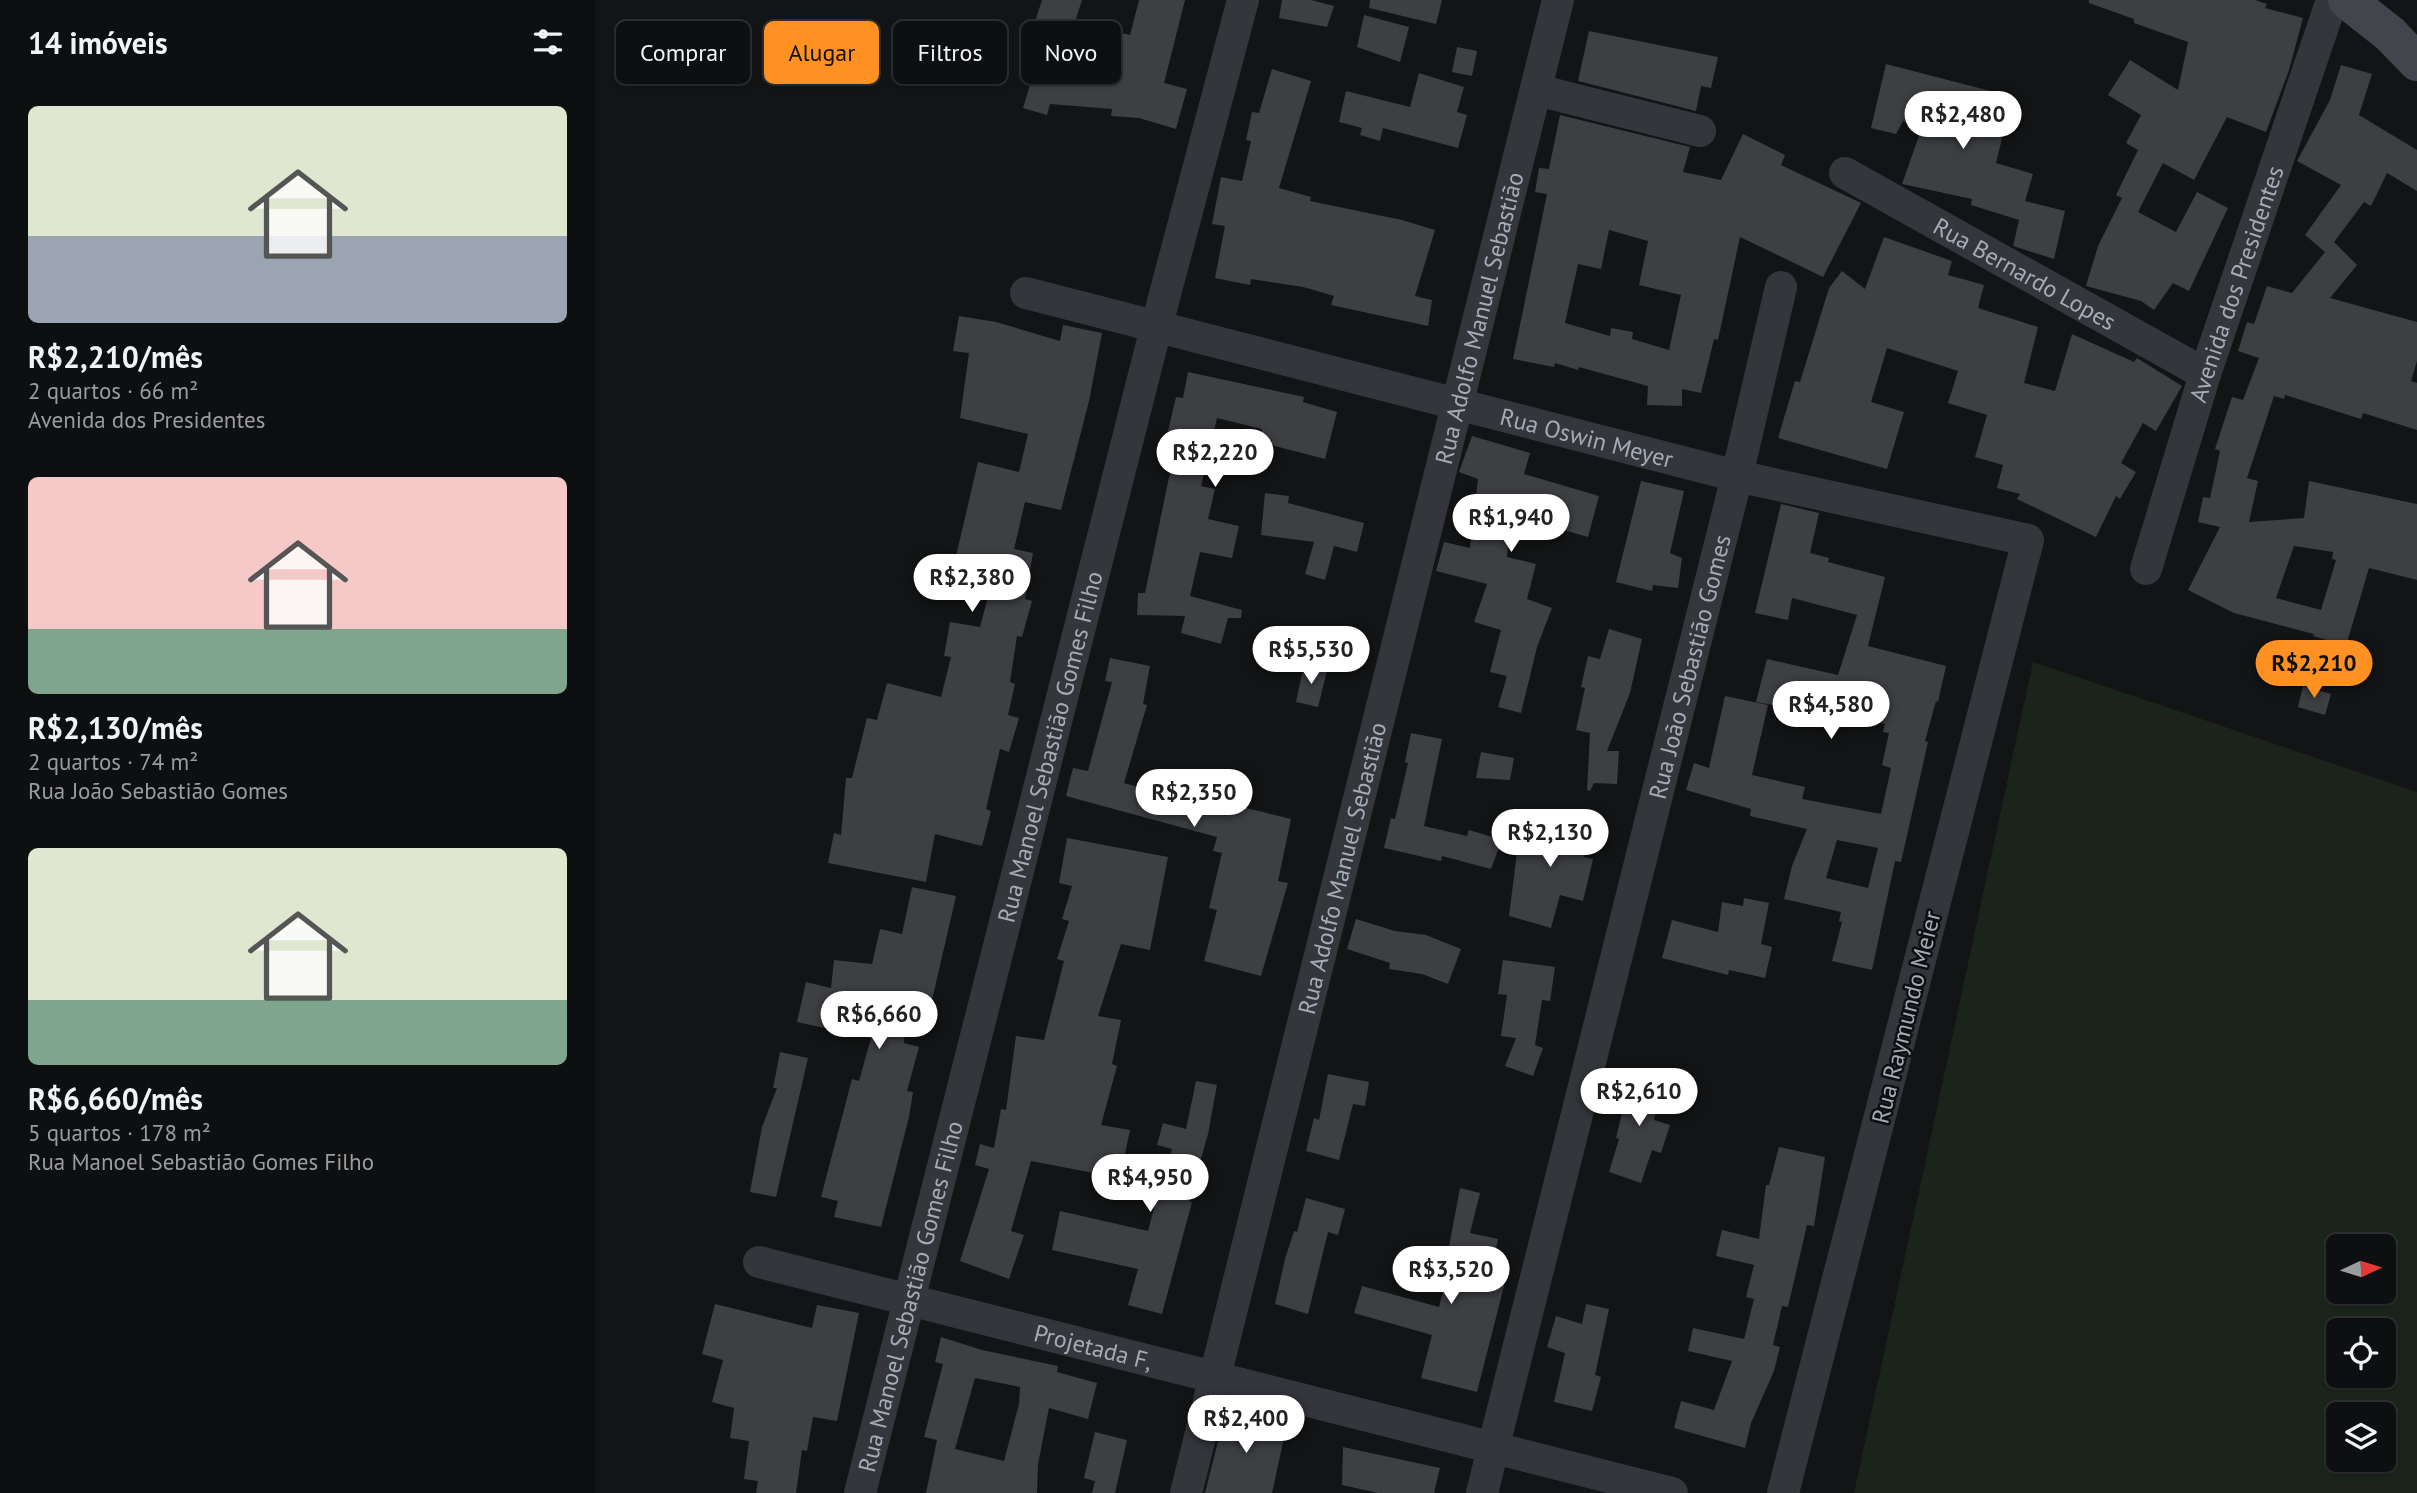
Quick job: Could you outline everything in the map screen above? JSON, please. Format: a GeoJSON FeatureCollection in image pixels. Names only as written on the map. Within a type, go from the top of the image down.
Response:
{"type":"FeatureCollection","features":[{"type":"Feature","properties":{"kind":"main road"},"geometry":{"type":"LineString","coordinates":[[2347,0],[2390,34],[2417,62]]}},
{"type":"Feature","properties":{"kind":"street","name":"Rua Manoel Sebastião Gomes Filho"},"geometry":{"type":"LineString","coordinates":[[860,1493],[1156,328],[1243,0]]}},
{"type":"Feature","properties":{"kind":"street","name":"Rua Adolfo Manuel Sebastião"},"geometry":{"type":"LineString","coordinates":[[1186,1493],[1558,0]]}},
{"type":"Feature","properties":{"kind":"street","name":"Avenida dos Presidentes"},"geometry":{"type":"LineString","coordinates":[[2146,569],[2205,374],[2332,0]]}},
{"type":"Feature","properties":{"kind":"street"},"geometry":{"type":"LineString","coordinates":[[1537,90],[1700,131]]}},
{"type":"Feature","properties":{"kind":"street","name":"Rua Bernardo Lopes"},"geometry":{"type":"LineString","coordinates":[[1845,173],[2205,374]]}},
{"type":"Feature","properties":{"kind":"street","name":"Rua João Sebastião Gomes"},"geometry":{"type":"LineString","coordinates":[[1482,1493],[1737,476],[1781,287]]}},
{"type":"Feature","properties":{"kind":"street","name":"Rua Oswin Meyer"},"geometry":{"type":"LineString","coordinates":[[1026,293],[1737,476],[2028,540]]}},
{"type":"Feature","properties":{"kind":"street","name":"Rua Raymundo Meier"},"geometry":{"type":"LineString","coordinates":[[1783,1493],[2028,540]]}},
{"type":"Feature","properties":{"kind":"street","name":"Projetada F,"},"geometry":{"type":"LineString","coordinates":[[759,1262],[1672,1493]]}},
{"type":"Feature","properties":{"kind":"shaded area"},"geometry":{"type":"Polygon","coordinates":[[[2033,662],[2417,792],[2417,1493],[1854,1493],[2033,662]]]}},
{"type":"Feature","properties":{"kind":"building"},"geometry":{"type":"Polygon","coordinates":[[[1042,0],[1082,0],[1075,21],[1035,21],[1042,0]]]}},
{"type":"Feature","properties":{"kind":"building"},"geometry":{"type":"Polygon","coordinates":[[[1139,0],[1185,0],[1164,83],[1187,89],[1176,129],[1139,118],[1111,116],[1112,109],[1050,104],[1047,115],[1023,108],[1030,84],[1121,84],[1121,33],[1130,35],[1139,0]]]}},
{"type":"Feature","properties":{"kind":"building"},"geometry":{"type":"Polygon","coordinates":[[[1282,0],[1311,0],[1334,6],[1327,27],[1279,18],[1282,0]]]}},
{"type":"Feature","properties":{"kind":"building"},"geometry":{"type":"Polygon","coordinates":[[[1370,0],[1442,0],[1436,24],[1369,8],[1370,0]]]}},
{"type":"Feature","properties":{"kind":"building"},"geometry":{"type":"Polygon","coordinates":[[[2089,0],[2255,0],[2267,4],[2265,8],[2303,18],[2289,70],[2266,132],[2227,117],[2194,180],[2163,163],[2138,212],[2176,232],[2197,192],[2228,208],[2189,291],[2173,283],[2154,310],[2141,301],[2086,286],[2098,246],[2122,198],[2116,195],[2138,150],[2126,143],[2141,115],[2108,95],[2130,60],[2178,90],[2188,42],[2134,23],[2134,19],[2089,3],[2089,0]]]}},
{"type":"Feature","properties":{"kind":"building"},"geometry":{"type":"Polygon","coordinates":[[[1364,15],[1409,27],[1400,62],[1357,47],[1364,15]]]}},
{"type":"Feature","properties":{"kind":"building"},"geometry":{"type":"Polygon","coordinates":[[[1589,31],[1718,57],[1711,88],[1701,86],[1696,111],[1578,81],[1589,31]]]}},
{"type":"Feature","properties":{"kind":"building"},"geometry":{"type":"Polygon","coordinates":[[[1457,47],[1477,51],[1472,76],[1452,72],[1457,47]]]}},
{"type":"Feature","properties":{"kind":"building"},"geometry":{"type":"Polygon","coordinates":[[[1886,64],[2002,94],[1992,127],[2004,130],[1996,163],[2033,174],[2025,201],[2065,211],[2054,259],[2013,246],[2019,220],[1971,205],[1972,199],[1902,184],[1921,130],[1903,121],[1896,134],[1871,128],[1886,64]]]}},
{"type":"Feature","properties":{"kind":"building"},"geometry":{"type":"Polygon","coordinates":[[[2341,65],[2372,74],[2359,115],[2417,150],[2417,191],[2387,173],[2371,206],[2364,202],[2334,242],[2357,265],[2330,298],[2417,322],[2417,361],[2411,381],[2417,383],[2417,430],[2363,413],[2361,419],[2285,395],[2284,399],[2274,396],[2247,478],[2258,481],[2249,522],[2304,518],[2309,481],[2417,504],[2417,580],[2369,568],[2346,646],[2313,636],[2314,634],[2234,613],[2188,590],[2220,527],[2198,522],[2203,497],[2210,498],[2220,451],[2215,449],[2232,397],[2243,400],[2259,358],[2238,351],[2247,322],[2254,324],[2267,286],[2292,293],[2325,252],[2305,235],[2341,185],[2297,161],[2330,100],[2341,65]],[[2294,546],[2276,598],[2321,610],[2336,560],[2332,559],[2333,552],[2294,546]]]}},
{"type":"Feature","properties":{"kind":"building"},"geometry":{"type":"Polygon","coordinates":[[[1272,69],[1311,81],[1279,188],[1311,197],[1310,201],[1402,220],[1435,230],[1415,296],[1432,300],[1428,326],[1331,305],[1334,296],[1303,287],[1251,279],[1250,285],[1215,278],[1225,226],[1212,224],[1221,177],[1242,181],[1251,141],[1246,140],[1252,112],[1259,113],[1272,69]]]}},
{"type":"Feature","properties":{"kind":"building"},"geometry":{"type":"Polygon","coordinates":[[[1419,73],[1464,87],[1457,112],[1467,115],[1458,148],[1383,128],[1380,141],[1360,135],[1362,128],[1339,122],[1346,91],[1410,107],[1419,73]]]}},
{"type":"Feature","properties":{"kind":"building"},"geometry":{"type":"Polygon","coordinates":[[[1560,115],[1690,147],[1683,172],[1721,180],[1743,134],[1785,155],[1781,165],[1861,203],[1823,277],[1740,237],[1718,340],[1714,339],[1701,393],[1682,389],[1682,406],[1647,405],[1648,386],[1579,367],[1578,370],[1555,363],[1554,367],[1513,359],[1547,194],[1535,192],[1539,168],[1549,169],[1560,115]],[[1609,230],[1601,269],[1578,264],[1565,323],[1610,336],[1611,328],[1633,332],[1632,339],[1669,350],[1681,295],[1639,285],[1648,241],[1609,230]]]}},
{"type":"Feature","properties":{"kind":"building"},"geometry":{"type":"Polygon","coordinates":[[[1884,237],[1952,261],[1948,275],[1984,285],[1978,308],[2038,327],[2024,383],[2055,391],[2072,334],[2134,362],[2137,358],[2182,386],[2156,431],[2143,423],[2121,463],[2136,472],[2120,499],[2116,496],[2096,537],[2017,499],[2020,494],[1997,488],[2003,465],[1975,457],[1987,415],[1948,403],[1958,371],[1887,348],[1871,402],[1904,412],[1887,469],[1778,438],[1795,381],[1800,382],[1829,288],[1842,271],[1865,289],[1884,237]]]}},
{"type":"Feature","properties":{"kind":"building"},"geometry":{"type":"Polygon","coordinates":[[[959,316],[996,322],[1060,341],[1063,325],[1102,333],[1089,401],[1061,510],[1025,502],[1014,549],[1033,553],[1025,599],[1032,601],[1022,637],[1017,636],[1010,682],[1015,684],[1008,715],[1019,718],[1009,752],[1000,749],[986,809],[991,811],[982,846],[935,834],[926,882],[828,863],[834,833],[841,835],[846,778],[852,778],[867,718],[877,720],[887,683],[941,697],[951,657],[944,656],[950,622],[980,627],[996,566],[956,556],[978,462],[1019,472],[1028,434],[960,418],[969,353],[953,351],[959,316]]]}},
{"type":"Feature","properties":{"kind":"building"},"geometry":{"type":"Polygon","coordinates":[[[1188,372],[1304,397],[1303,402],[1337,412],[1325,459],[1259,442],[1262,429],[1217,418],[1201,486],[1215,489],[1208,519],[1239,526],[1232,558],[1200,552],[1190,596],[1242,610],[1241,618],[1228,618],[1221,644],[1181,633],[1185,616],[1137,615],[1138,593],[1145,593],[1172,463],[1161,461],[1176,397],[1183,398],[1188,372]]]}},
{"type":"Feature","properties":{"kind":"building"},"geometry":{"type":"Polygon","coordinates":[[[1472,436],[1530,453],[1524,474],[1599,496],[1588,537],[1511,515],[1507,557],[1536,564],[1527,599],[1552,608],[1537,647],[1521,713],[1498,707],[1507,676],[1490,672],[1501,630],[1474,622],[1487,584],[1436,571],[1444,542],[1470,548],[1478,479],[1459,472],[1472,436]]]}},
{"type":"Feature","properties":{"kind":"building"},"geometry":{"type":"Polygon","coordinates":[[[1641,481],[1684,491],[1670,553],[1682,558],[1678,588],[1653,585],[1652,591],[1616,582],[1641,481]]]}},
{"type":"Feature","properties":{"kind":"building"},"geometry":{"type":"Polygon","coordinates":[[[1265,493],[1289,496],[1288,503],[1364,523],[1357,552],[1334,546],[1325,580],[1305,574],[1314,542],[1261,535],[1265,493]]]}},
{"type":"Feature","properties":{"kind":"building"},"geometry":{"type":"Polygon","coordinates":[[[1781,504],[1819,513],[1810,553],[1829,558],[1828,562],[1885,577],[1868,646],[1946,666],[1925,741],[1928,742],[1901,862],[1895,861],[1872,970],[1832,961],[1842,922],[1839,921],[1841,912],[1784,899],[1792,866],[1807,829],[1750,816],[1751,809],[1686,790],[1694,763],[1709,768],[1725,696],[1768,705],[1752,775],[1805,787],[1802,799],[1881,814],[1891,768],[1882,765],[1889,733],[1883,732],[1885,724],[1817,710],[1817,713],[1756,702],[1767,659],[1838,675],[1857,615],[1792,598],[1788,620],[1755,613],[1781,504]],[[1837,840],[1826,878],[1868,888],[1878,848],[1837,840]]]}},
{"type":"Feature","properties":{"kind":"building"},"geometry":{"type":"Polygon","coordinates":[[[1609,629],[1642,639],[1630,693],[1607,751],[1619,751],[1617,784],[1594,783],[1590,791],[1587,790],[1590,733],[1576,730],[1585,688],[1581,687],[1588,656],[1600,659],[1609,629]]]}},
{"type":"Feature","properties":{"kind":"building"},"geometry":{"type":"Polygon","coordinates":[[[1110,658],[1150,666],[1143,704],[1147,705],[1124,783],[1191,802],[1193,795],[1291,819],[1278,881],[1288,883],[1261,976],[1204,961],[1217,910],[1209,908],[1222,853],[1213,851],[1217,837],[1066,796],[1073,768],[1088,771],[1112,682],[1105,681],[1110,658]]]}},
{"type":"Feature","properties":{"kind":"building"},"geometry":{"type":"Polygon","coordinates":[[[1304,665],[1327,671],[1318,707],[1296,702],[1304,665]]]}},
{"type":"Feature","properties":{"kind":"building"},"geometry":{"type":"Polygon","coordinates":[[[2303,686],[2331,694],[2325,715],[2298,707],[2303,686]]]}},
{"type":"Feature","properties":{"kind":"building"},"geometry":{"type":"Polygon","coordinates":[[[1411,733],[1442,739],[1424,826],[1467,836],[1469,830],[1502,840],[1491,869],[1442,856],[1441,861],[1384,848],[1391,818],[1395,819],[1408,763],[1405,762],[1411,733]]]}},
{"type":"Feature","properties":{"kind":"building"},"geometry":{"type":"Polygon","coordinates":[[[1481,752],[1514,758],[1510,780],[1476,778],[1481,752]]]}},
{"type":"Feature","properties":{"kind":"building"},"geometry":{"type":"Polygon","coordinates":[[[1539,813],[1590,823],[1584,857],[1593,859],[1583,901],[1560,895],[1551,928],[1509,916],[1518,844],[1532,847],[1539,813]]]}},
{"type":"Feature","properties":{"kind":"building"},"geometry":{"type":"Polygon","coordinates":[[[1067,838],[1168,857],[1150,950],[1121,944],[1098,1016],[1121,1020],[1112,1064],[1117,1066],[1101,1125],[1130,1130],[1120,1178],[1031,1161],[1011,1231],[1024,1235],[1009,1279],[960,1261],[989,1169],[975,1165],[980,1144],[994,1148],[1001,1109],[1006,1110],[1016,1036],[1044,1040],[1064,961],[1057,959],[1069,921],[1062,919],[1072,886],[1059,883],[1067,838]]]}},
{"type":"Feature","properties":{"kind":"building"},"geometry":{"type":"Polygon","coordinates":[[[912,887],[956,896],[930,1009],[907,1002],[904,1043],[919,1047],[907,1091],[913,1092],[909,1117],[881,1227],[834,1217],[838,1201],[821,1197],[852,1079],[859,1081],[871,1038],[797,1022],[806,982],[831,988],[834,960],[872,964],[880,929],[902,934],[912,887]]]}},
{"type":"Feature","properties":{"kind":"building"},"geometry":{"type":"Polygon","coordinates":[[[1744,898],[1769,903],[1761,944],[1772,947],[1765,978],[1729,970],[1728,975],[1662,958],[1672,920],[1718,932],[1722,902],[1743,906],[1744,898]]]}},
{"type":"Feature","properties":{"kind":"building"},"geometry":{"type":"Polygon","coordinates":[[[1356,919],[1395,931],[1426,935],[1461,949],[1448,984],[1422,974],[1389,969],[1390,963],[1347,949],[1356,919]]]}},
{"type":"Feature","properties":{"kind":"building"},"geometry":{"type":"Polygon","coordinates":[[[1503,960],[1555,967],[1550,1001],[1542,1000],[1535,1045],[1543,1048],[1533,1076],[1505,1066],[1516,1038],[1501,1036],[1507,995],[1498,994],[1503,960]]]}},
{"type":"Feature","properties":{"kind":"building"},"geometry":{"type":"Polygon","coordinates":[[[780,1052],[808,1058],[776,1197],[750,1192],[762,1127],[777,1088],[773,1088],[780,1052]]]}},
{"type":"Feature","properties":{"kind":"building"},"geometry":{"type":"Polygon","coordinates":[[[1632,1072],[1663,1078],[1654,1120],[1670,1125],[1661,1153],[1652,1150],[1641,1183],[1609,1172],[1619,1139],[1616,1138],[1632,1072]]]}},
{"type":"Feature","properties":{"kind":"building"},"geometry":{"type":"Polygon","coordinates":[[[1328,1074],[1369,1082],[1365,1106],[1353,1104],[1339,1160],[1306,1151],[1314,1118],[1319,1120],[1328,1074]]]}},
{"type":"Feature","properties":{"kind":"building"},"geometry":{"type":"Polygon","coordinates":[[[1196,1081],[1217,1085],[1208,1134],[1189,1201],[1192,1202],[1162,1314],[1128,1305],[1138,1269],[1052,1250],[1060,1211],[1148,1231],[1172,1149],[1157,1145],[1163,1123],[1186,1129],[1196,1081]]]}},
{"type":"Feature","properties":{"kind":"building"},"geometry":{"type":"Polygon","coordinates":[[[1779,1147],[1825,1157],[1814,1226],[1807,1225],[1788,1307],[1782,1306],[1773,1345],[1780,1347],[1774,1371],[1751,1423],[1745,1448],[1674,1428],[1681,1401],[1714,1410],[1732,1361],[1688,1351],[1693,1328],[1744,1339],[1754,1299],[1746,1297],[1754,1265],[1716,1256],[1722,1230],[1759,1239],[1766,1185],[1769,1185],[1779,1147]]]}},
{"type":"Feature","properties":{"kind":"building"},"geometry":{"type":"Polygon","coordinates":[[[1460,1188],[1480,1193],[1470,1233],[1498,1239],[1490,1278],[1505,1282],[1477,1392],[1421,1378],[1432,1335],[1354,1313],[1362,1286],[1439,1307],[1453,1253],[1448,1252],[1460,1188]]]}},
{"type":"Feature","properties":{"kind":"building"},"geometry":{"type":"Polygon","coordinates":[[[1306,1198],[1345,1209],[1338,1235],[1328,1232],[1308,1314],[1275,1304],[1285,1259],[1294,1231],[1297,1232],[1306,1198]]]}},
{"type":"Feature","properties":{"kind":"building"},"geometry":{"type":"Polygon","coordinates":[[[715,1304],[812,1328],[817,1305],[859,1313],[837,1421],[813,1417],[807,1451],[802,1450],[796,1493],[756,1493],[758,1481],[744,1479],[749,1441],[730,1438],[734,1408],[712,1402],[723,1360],[702,1354],[715,1304]]]}},
{"type":"Feature","properties":{"kind":"building"},"geometry":{"type":"Polygon","coordinates":[[[1586,1304],[1609,1309],[1595,1375],[1601,1377],[1592,1411],[1554,1402],[1565,1353],[1547,1347],[1556,1316],[1582,1324],[1586,1304]]]}},
{"type":"Feature","properties":{"kind":"building"},"geometry":{"type":"Polygon","coordinates":[[[941,1337],[982,1350],[1058,1366],[1057,1372],[1097,1383],[1088,1419],[1049,1408],[1038,1464],[1037,1493],[926,1493],[937,1440],[924,1437],[943,1364],[935,1362],[941,1337]],[[975,1378],[955,1449],[1004,1461],[1019,1404],[1020,1387],[975,1378]]]}},
{"type":"Feature","properties":{"kind":"building"},"geometry":{"type":"Polygon","coordinates":[[[1226,1410],[1287,1424],[1272,1493],[1205,1493],[1226,1410]]]}},
{"type":"Feature","properties":{"kind":"building"},"geometry":{"type":"Polygon","coordinates":[[[1095,1432],[1127,1440],[1115,1493],[1092,1493],[1095,1481],[1084,1478],[1095,1432]]]}},
{"type":"Feature","properties":{"kind":"building"},"geometry":{"type":"Polygon","coordinates":[[[1343,1447],[1440,1468],[1434,1493],[1378,1493],[1342,1485],[1343,1447]]]}}]}
